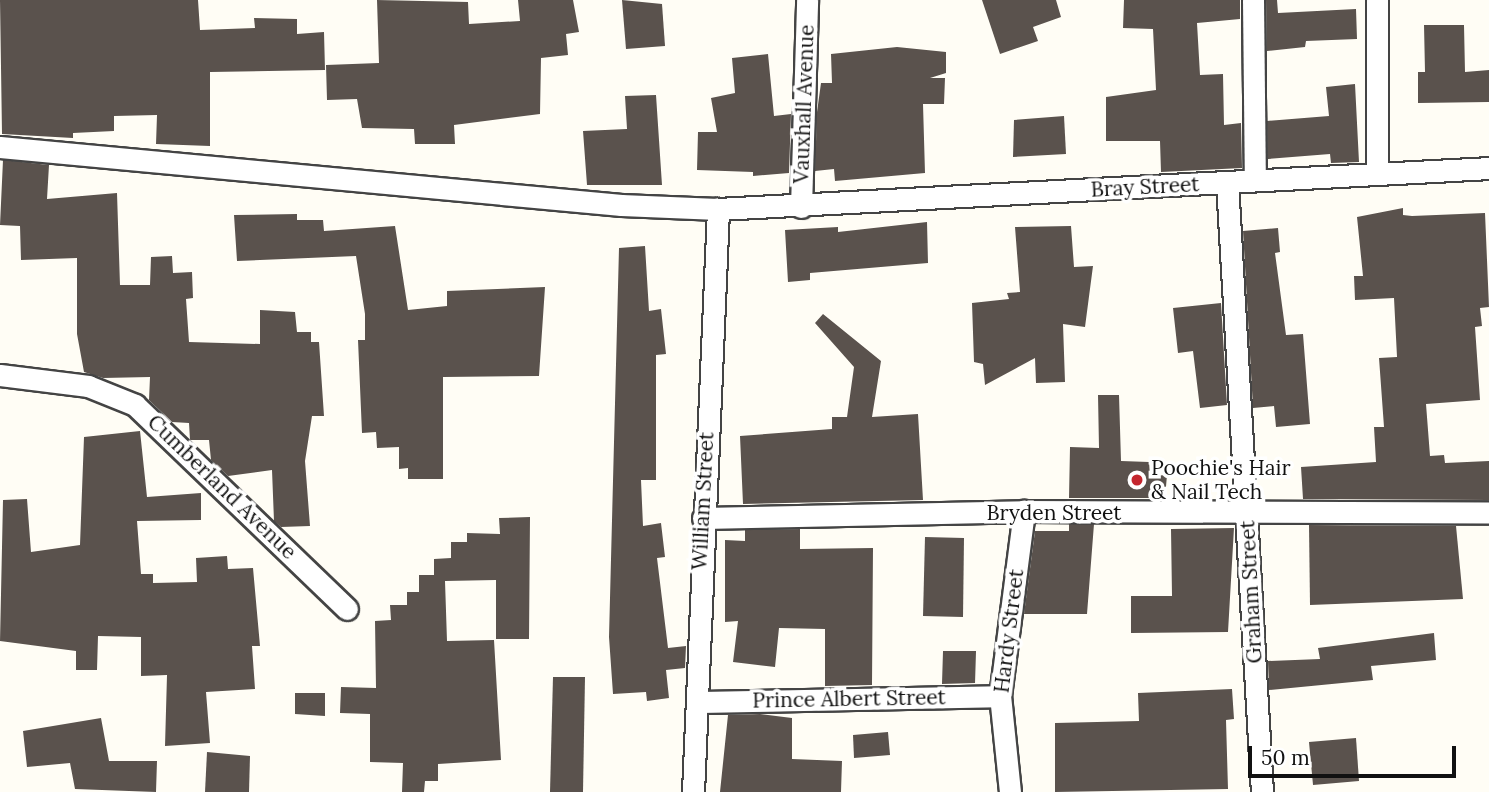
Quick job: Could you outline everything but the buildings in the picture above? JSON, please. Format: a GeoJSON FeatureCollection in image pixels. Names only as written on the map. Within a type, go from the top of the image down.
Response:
{"type":"FeatureCollection","features":[{"type":"Feature","properties":{"kind":"street","name":"Vauxhall Avenue"},"geometry":{"type":"LineString","coordinates":[[802,207],[807,0]]}},
{"type":"Feature","properties":{"kind":"street"},"geometry":{"type":"LineString","coordinates":[[1253,0],[1255,179]]}},
{"type":"Feature","properties":{"kind":"street"},"geometry":{"type":"LineString","coordinates":[[1377,0],[1377,170]]}},
{"type":"Feature","properties":{"kind":"street","name":"Bray Street"},"geometry":{"type":"LineString","coordinates":[[0,147],[621,205],[718,209],[802,207],[1227,183],[1377,170],[1489,168]]}},
{"type":"Feature","properties":{"kind":"street","name":"Graham Street"},"geometry":{"type":"LineString","coordinates":[[1227,183],[1262,792]]}},
{"type":"Feature","properties":{"kind":"street","name":"William Street"},"geometry":{"type":"LineString","coordinates":[[692,792],[718,209]]}},
{"type":"Feature","properties":{"kind":"street","name":"Cumberland Avenue"},"geometry":{"type":"LineString","coordinates":[[0,375],[88,386],[135,405],[347,609]]}},
{"type":"Feature","properties":{"kind":"street","name":"Bryden Street"},"geometry":{"type":"LineString","coordinates":[[704,518],[1024,511],[1489,513]]}},
{"type":"Feature","properties":{"kind":"street","name":"Hardy Street"},"geometry":{"type":"LineString","coordinates":[[1010,792],[1000,696],[1024,511]]}},
{"type":"Feature","properties":{"kind":"street","name":"Prince Albert Street"},"geometry":{"type":"LineString","coordinates":[[698,702],[1000,696]]}},
{"type":"Feature","properties":{"kind":"place","name":"Poochie's Hair & Nail Tech"},"geometry":{"type":"Point","coordinates":[1137,480]}}]}
